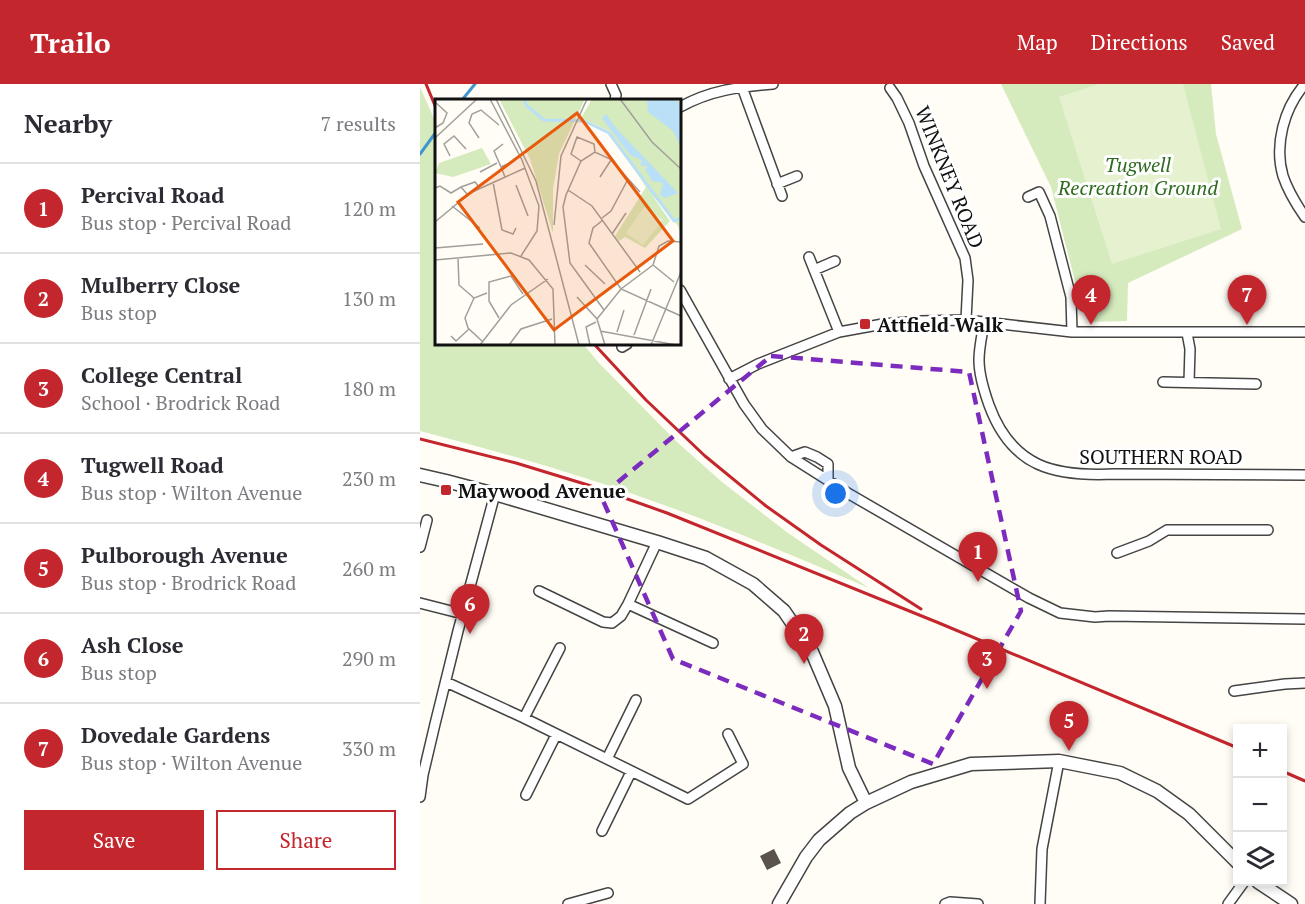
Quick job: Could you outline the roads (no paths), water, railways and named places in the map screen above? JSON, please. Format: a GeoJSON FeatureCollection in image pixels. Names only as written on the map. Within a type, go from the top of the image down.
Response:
{"type":"FeatureCollection","features":[{"type":"Feature","properties":{"kind":"street"},"geometry":{"type":"LineString","coordinates":[[612,84],[615,99]]}},
{"type":"Feature","properties":{"kind":"street"},"geometry":{"type":"LineString","coordinates":[[681,106],[698,97],[742,87],[773,84]]}},
{"type":"Feature","properties":{"kind":"street"},"geometry":{"type":"LineString","coordinates":[[1305,84],[1290,105],[1284,121],[1281,136],[1281,160],[1283,175],[1292,198],[1305,217]]}},
{"type":"Feature","properties":{"kind":"street","name":"WINKNEY ROAD"},"geometry":{"type":"LineString","coordinates":[[888,85],[909,123],[924,166],[965,258],[968,280],[966,320]]}},
{"type":"Feature","properties":{"kind":"street"},"geometry":{"type":"LineString","coordinates":[[742,87],[782,196]]}},
{"type":"Feature","properties":{"kind":"street"},"geometry":{"type":"LineString","coordinates":[[777,184],[797,176]]}},
{"type":"Feature","properties":{"kind":"street"},"geometry":{"type":"LineString","coordinates":[[1028,197],[1039,192],[1050,216],[1071,297],[1072,332]]}},
{"type":"Feature","properties":{"kind":"street"},"geometry":{"type":"LineString","coordinates":[[809,257],[839,332]]}},
{"type":"Feature","properties":{"kind":"street"},"geometry":{"type":"LineString","coordinates":[[814,270],[835,261]]}},
{"type":"Feature","properties":{"kind":"street"},"geometry":{"type":"LineString","coordinates":[[681,292],[744,404],[762,429],[790,458],[1029,598],[1060,613],[1095,617],[1305,619]]}},
{"type":"Feature","properties":{"kind":"street"},"geometry":{"type":"LineString","coordinates":[[681,311],[689,307]]}},
{"type":"Feature","properties":{"kind":"street"},"geometry":{"type":"LineString","coordinates":[[729,379],[758,364],[839,332],[883,324],[966,320],[1072,332],[1305,332]]}},
{"type":"Feature","properties":{"kind":"street","name":"SOUTHERN ROAD"},"geometry":{"type":"LineString","coordinates":[[984,323],[979,360],[984,393],[992,414],[1007,439],[1015,449],[1035,464],[1066,473],[1087,475],[1305,475]]}},
{"type":"Feature","properties":{"kind":"street"},"geometry":{"type":"LineString","coordinates":[[1187,333],[1190,349],[1190,382]]}},
{"type":"Feature","properties":{"kind":"street"},"geometry":{"type":"LineString","coordinates":[[1163,382],[1256,384]]}},
{"type":"Feature","properties":{"kind":"street"},"geometry":{"type":"LineString","coordinates":[[790,458],[805,453],[817,456],[828,464],[828,481]]}},
{"type":"Feature","properties":{"kind":"street"},"geometry":{"type":"LineString","coordinates":[[420,475],[495,494],[706,558],[753,584],[784,611],[813,654],[835,706],[849,768],[866,803]]}},
{"type":"Feature","properties":{"kind":"street"},"geometry":{"type":"LineString","coordinates":[[420,797],[423,760],[446,682],[495,494]]}},
{"type":"Feature","properties":{"kind":"street"},"geometry":{"type":"LineString","coordinates":[[420,547],[427,520]]}},
{"type":"Feature","properties":{"kind":"street"},"geometry":{"type":"LineString","coordinates":[[1117,553],[1149,541],[1167,530],[1268,530]]}},
{"type":"Feature","properties":{"kind":"street"},"geometry":{"type":"LineString","coordinates":[[539,591],[603,622],[612,623],[621,616],[628,604],[657,542]]}},
{"type":"Feature","properties":{"kind":"street"},"geometry":{"type":"LineString","coordinates":[[420,603],[463,614]]}},
{"type":"Feature","properties":{"kind":"street"},"geometry":{"type":"LineString","coordinates":[[628,604],[713,643]]}},
{"type":"Feature","properties":{"kind":"street"},"geometry":{"type":"LineString","coordinates":[[524,718],[560,648]]}},
{"type":"Feature","properties":{"kind":"street"},"geometry":{"type":"LineString","coordinates":[[446,682],[688,799],[743,764],[728,734]]}},
{"type":"Feature","properties":{"kind":"street"},"geometry":{"type":"LineString","coordinates":[[1234,691],[1305,683]]}},
{"type":"Feature","properties":{"kind":"street"},"geometry":{"type":"LineString","coordinates":[[607,759],[636,700]]}},
{"type":"Feature","properties":{"kind":"street"},"geometry":{"type":"LineString","coordinates":[[526,795],[556,735]]}},
{"type":"Feature","properties":{"kind":"street"},"geometry":{"type":"LineString","coordinates":[[1040,904],[1042,849],[1059,761]]}},
{"type":"Feature","properties":{"kind":"street"},"geometry":{"type":"LineString","coordinates":[[779,904],[806,857],[819,840],[850,813],[911,782],[971,764],[1059,761],[1120,773],[1157,791],[1189,814],[1233,858]]}},
{"type":"Feature","properties":{"kind":"street"},"geometry":{"type":"LineString","coordinates":[[602,831],[631,772]]}},
{"type":"Feature","properties":{"kind":"street"},"geometry":{"type":"LineString","coordinates":[[1228,904],[1241,886]]}},
{"type":"Feature","properties":{"kind":"street"},"geometry":{"type":"LineString","coordinates":[[1264,886],[1291,904]]}},
{"type":"Feature","properties":{"kind":"street"},"geometry":{"type":"LineString","coordinates":[[568,904],[608,893]]}},
{"type":"Feature","properties":{"kind":"street"},"geometry":{"type":"LineString","coordinates":[[945,904],[950,902],[978,904]]}},
{"type":"Feature","properties":{"kind":"waterway"},"geometry":{"type":"LineString","coordinates":[[463,99],[475,84]]}},
{"type":"Feature","properties":{"kind":"waterway"},"geometry":{"type":"LineString","coordinates":[[420,154],[435,133]]}},
{"type":"Feature","properties":{"kind":"railway"},"geometry":{"type":"LineString","coordinates":[[426,84],[435,106]]}},
{"type":"Feature","properties":{"kind":"railway"},"geometry":{"type":"LineString","coordinates":[[595,345],[646,400],[705,456],[766,506],[821,545],[921,609]]}},
{"type":"Feature","properties":{"kind":"railway"},"geometry":{"type":"LineString","coordinates":[[420,439],[516,463],[667,513],[1233,746]]}},
{"type":"Feature","properties":{"kind":"railway"},"geometry":{"type":"LineString","coordinates":[[1287,773],[1305,781]]}},
{"type":"Feature","properties":{"kind":"place","name":"Attfield Walk"},"geometry":{"type":"Point","coordinates":[865,324]}},
{"type":"Feature","properties":{"kind":"place","name":"Tugwell Road"},"geometry":{"type":"Point","coordinates":[1091,325]}},
{"type":"Feature","properties":{"kind":"place","name":"Dovedale Gardens"},"geometry":{"type":"Point","coordinates":[1247,325]}},
{"type":"Feature","properties":{"kind":"place","name":"Maywood Avenue"},"geometry":{"type":"Point","coordinates":[446,490]}},
{"type":"Feature","properties":{"kind":"place","name":"Percival Road"},"geometry":{"type":"Point","coordinates":[978,582]}},
{"type":"Feature","properties":{"kind":"place","name":"Ash Close"},"geometry":{"type":"Point","coordinates":[470,634]}},
{"type":"Feature","properties":{"kind":"place","name":"Mulberry Close"},"geometry":{"type":"Point","coordinates":[804,664]}},
{"type":"Feature","properties":{"kind":"place","name":"College Central"},"geometry":{"type":"Point","coordinates":[987,689]}},
{"type":"Feature","properties":{"kind":"place","name":"Pulborough Avenue"},"geometry":{"type":"Point","coordinates":[1069,751]}},
{"type":"Feature","properties":{"kind":"park label","name":"Tugwell Recreation Ground"},"geometry":{"type":"Point","coordinates":[1138,176]}}]}
